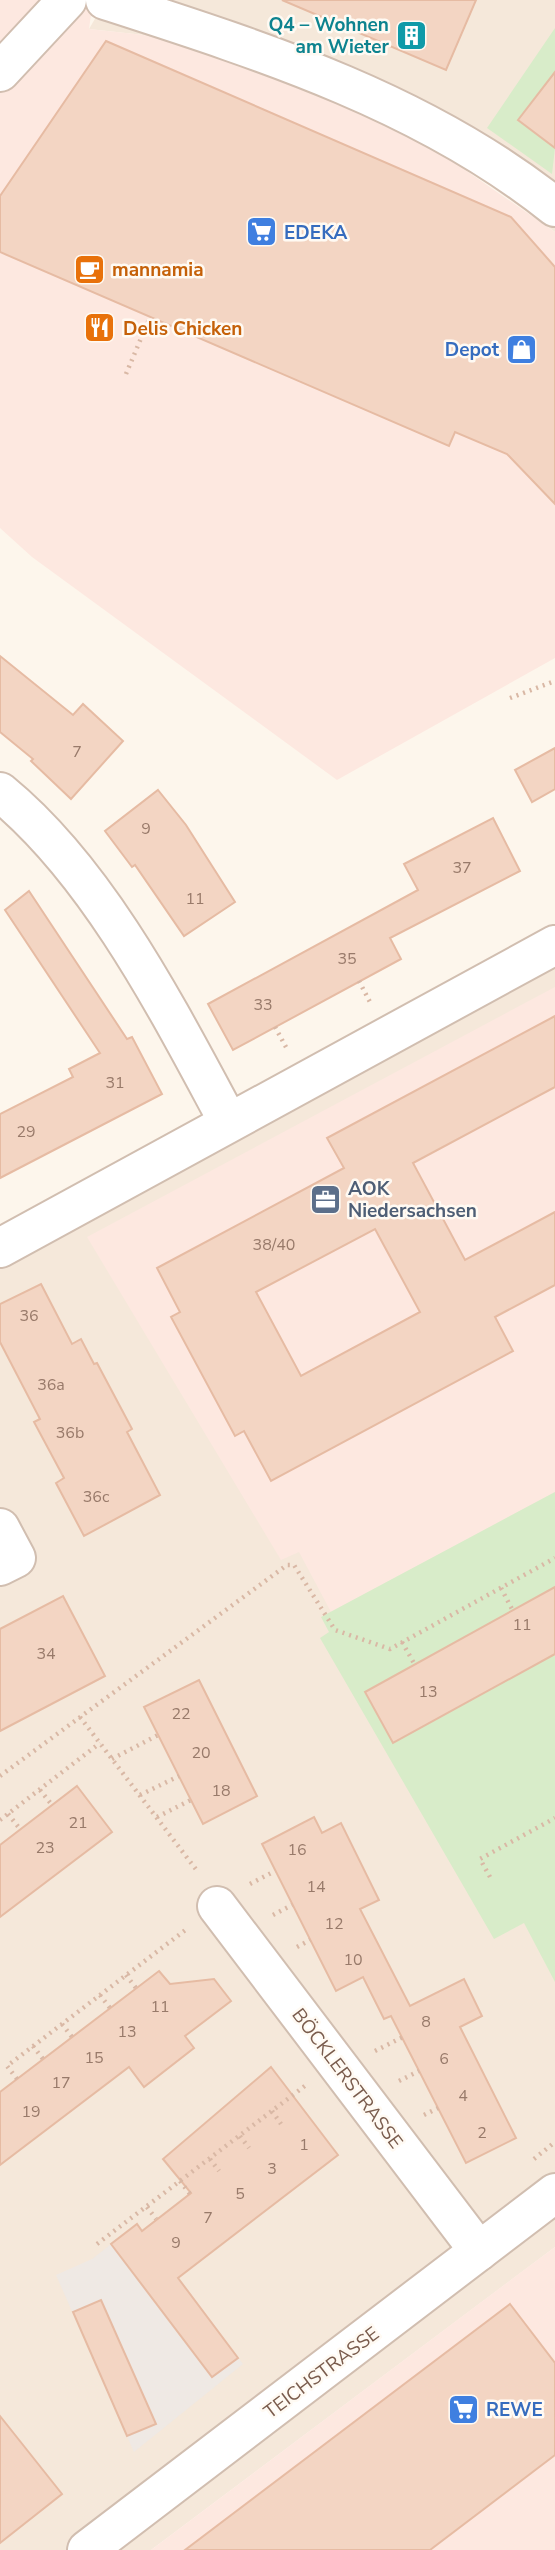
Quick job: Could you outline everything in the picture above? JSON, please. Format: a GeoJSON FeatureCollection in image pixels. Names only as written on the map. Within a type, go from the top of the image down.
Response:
{"type":"FeatureCollection","features":[{"type":"Feature","properties":{"kind":"street"},"geometry":{"type":"LineString","coordinates":[[0,72],[67,0]]}},
{"type":"Feature","properties":{"kind":"street"},"geometry":{"type":"LineString","coordinates":[[105,0],[287,61],[407,113],[475,149],[555,207]]}},
{"type":"Feature","properties":{"kind":"street"},"geometry":{"type":"LineString","coordinates":[[0,792],[62,855],[144,968],[228,1121]]}},
{"type":"Feature","properties":{"kind":"street"},"geometry":{"type":"LineString","coordinates":[[0,1248],[228,1121],[555,945]]}},
{"type":"Feature","properties":{"kind":"street"},"geometry":{"type":"LineString","coordinates":[[0,1528],[16,1558],[0,1566]]}},
{"type":"Feature","properties":{"kind":"street","name":"BÖCKLERSTRASSE"},"geometry":{"type":"LineString","coordinates":[[217,1906],[479,2251]]}},
{"type":"Feature","properties":{"kind":"street","name":"TEICHSTRASSE"},"geometry":{"type":"LineString","coordinates":[[87,2550],[555,2193]]}},
{"type":"Feature","properties":{"kind":"path"},"geometry":{"type":"LineString","coordinates":[[126,374],[150,317]]}},
{"type":"Feature","properties":{"kind":"path"},"geometry":{"type":"LineString","coordinates":[[510,698],[555,681]]}},
{"type":"Feature","properties":{"kind":"path"},"geometry":{"type":"LineString","coordinates":[[0,1776],[287,1565],[294,1565],[335,1630],[390,1649],[555,1558]]}},
{"type":"Feature","properties":{"kind":"path"},"geometry":{"type":"LineString","coordinates":[[501,1588],[513,1611]]}},
{"type":"Feature","properties":{"kind":"path"},"geometry":{"type":"LineString","coordinates":[[402,1642],[415,1665]]}},
{"type":"Feature","properties":{"kind":"path"},"geometry":{"type":"LineString","coordinates":[[17,2079],[7,2066],[217,1906],[193,1864],[80,1717]]}},
{"type":"Feature","properties":{"kind":"path"},"geometry":{"type":"LineString","coordinates":[[112,1759],[158,1735]]}},
{"type":"Feature","properties":{"kind":"path"},"geometry":{"type":"LineString","coordinates":[[0,1820],[100,1743]]}},
{"type":"Feature","properties":{"kind":"path"},"geometry":{"type":"LineString","coordinates":[[140,1796],[179,1776]]}},
{"type":"Feature","properties":{"kind":"path"},"geometry":{"type":"LineString","coordinates":[[40,1790],[52,1805]]}},
{"type":"Feature","properties":{"kind":"path"},"geometry":{"type":"LineString","coordinates":[[157,1817],[191,1800]]}},
{"type":"Feature","properties":{"kind":"path"},"geometry":{"type":"LineString","coordinates":[[8,1814],[20,1829]]}},
{"type":"Feature","properties":{"kind":"path"},"geometry":{"type":"LineString","coordinates":[[490,1877],[481,1859],[555,1818]]}},
{"type":"Feature","properties":{"kind":"path"},"geometry":{"type":"LineString","coordinates":[[126,1975],[136,1988]]}},
{"type":"Feature","properties":{"kind":"path"},"geometry":{"type":"LineString","coordinates":[[100,1995],[110,2008]]}},
{"type":"Feature","properties":{"kind":"path"},"geometry":{"type":"LineString","coordinates":[[62,2024],[72,2037]]}},
{"type":"Feature","properties":{"kind":"path"},"geometry":{"type":"LineString","coordinates":[[33,2046],[43,2059]]}},
{"type":"Feature","properties":{"kind":"path"},"geometry":{"type":"LineString","coordinates":[[97,2244],[336,2062]]}},
{"type":"Feature","properties":{"kind":"path"},"geometry":{"type":"LineString","coordinates":[[272,2111],[281,2124]]}},
{"type":"Feature","properties":{"kind":"path"},"geometry":{"type":"LineString","coordinates":[[240,2136],[250,2148]]}},
{"type":"Feature","properties":{"kind":"path"},"geometry":{"type":"LineString","coordinates":[[210,2159],[219,2171]]}},
{"type":"Feature","properties":{"kind":"path"},"geometry":{"type":"LineString","coordinates":[[180,2181],[190,2193]]}},
{"type":"Feature","properties":{"kind":"path"},"geometry":{"type":"LineString","coordinates":[[147,2207],[156,2220]]}},
{"type":"Feature","properties":{"kind":"shaded area"},"geometry":{"type":"Polygon","coordinates":[[[0,0],[93,0],[89,29],[144,35],[188,46],[318,91],[435,149],[555,232],[555,658],[337,780],[32,557],[0,528],[0,0]]]}},
{"type":"Feature","properties":{"kind":"shaded area"},"geometry":{"type":"Polygon","coordinates":[[[106,0],[555,0],[555,232],[477,175],[144,35],[89,29],[106,0]]]}},
{"type":"Feature","properties":{"kind":"shaded area"},"geometry":{"type":"Polygon","coordinates":[[[555,939],[555,2247],[151,2550],[0,2550],[0,1245],[555,939]]]}},
{"type":"Feature","properties":{"kind":"shaded area"},"geometry":{"type":"Polygon","coordinates":[[[555,987],[555,1492],[331,1612],[299,1552],[281,1560],[87,1237],[555,987]]]}},
{"type":"Feature","properties":{"kind":"shaded area"},"geometry":{"type":"Polygon","coordinates":[[[137,2224],[243,2364],[134,2452],[56,2275],[92,2259],[137,2224]]]}},
{"type":"Feature","properties":{"kind":"shaded area","name":"REWE"},"geometry":{"type":"Polygon","coordinates":[[[555,2247],[555,2550],[151,2550],[512,2279],[555,2247]]]}},
{"type":"Feature","properties":{"kind":"green space"},"geometry":{"type":"Polygon","coordinates":[[[555,28],[555,72],[519,120],[555,148],[552,174],[487,128],[555,28]]]}},
{"type":"Feature","properties":{"kind":"green space"},"geometry":{"type":"Polygon","coordinates":[[[555,1492],[555,1982],[524,1923],[494,1939],[320,1638],[329,1632],[321,1617],[555,1492]]]}},
{"type":"Feature","properties":{"kind":"building","name":"Q4 – Wohnen am Wieter"},"geometry":{"type":"Polygon","coordinates":[[[282,0],[476,0],[446,70],[282,0]]]}},
{"type":"Feature","properties":{"kind":"building","name":"EDEKA"},"geometry":{"type":"Polygon","coordinates":[[[106,41],[511,217],[555,267],[555,504],[507,454],[455,432],[449,446],[0,252],[0,196],[106,41]]]}},
{"type":"Feature","properties":{"kind":"building"},"geometry":{"type":"Polygon","coordinates":[[[555,72],[555,148],[518,120],[555,72]]]}},
{"type":"Feature","properties":{"kind":"building"},"geometry":{"type":"Polygon","coordinates":[[[0,656],[73,715],[83,704],[123,741],[71,799],[31,761],[33,759],[0,732],[0,656]]]}},
{"type":"Feature","properties":{"kind":"building"},"geometry":{"type":"Polygon","coordinates":[[[555,748],[555,789],[532,802],[515,770],[555,748]]]}},
{"type":"Feature","properties":{"kind":"building"},"geometry":{"type":"Polygon","coordinates":[[[158,790],[186,825],[235,902],[184,936],[135,865],[132,867],[105,831],[158,790]]]}},
{"type":"Feature","properties":{"kind":"building"},"geometry":{"type":"Polygon","coordinates":[[[493,818],[520,871],[390,938],[401,959],[233,1050],[208,1004],[418,890],[404,864],[493,818]]]}},
{"type":"Feature","properties":{"kind":"building"},"geometry":{"type":"Polygon","coordinates":[[[29,891],[127,1039],[132,1037],[162,1094],[0,1178],[0,1114],[73,1077],[69,1069],[100,1053],[5,910],[29,891]]]}},
{"type":"Feature","properties":{"kind":"building"},"geometry":{"type":"Polygon","coordinates":[[[555,1016],[555,1087],[413,1163],[465,1260],[555,1212],[555,1285],[495,1317],[513,1351],[271,1481],[244,1431],[235,1436],[171,1317],[180,1312],[157,1268],[344,1168],[327,1138],[555,1016]],[[375,1229],[256,1292],[301,1376],[420,1312],[375,1229]]]}},
{"type":"Feature","properties":{"kind":"building"},"geometry":{"type":"Polygon","coordinates":[[[41,1284],[72,1344],[81,1339],[94,1364],[97,1363],[132,1429],[127,1432],[160,1495],[84,1536],[56,1483],[64,1478],[34,1422],[40,1419],[0,1342],[0,1304],[41,1284]]]}},
{"type":"Feature","properties":{"kind":"building"},"geometry":{"type":"Polygon","coordinates":[[[555,1587],[555,1654],[393,1743],[365,1692],[555,1587]]]}},
{"type":"Feature","properties":{"kind":"building"},"geometry":{"type":"Polygon","coordinates":[[[63,1596],[105,1676],[0,1731],[0,1629],[63,1596]]]}},
{"type":"Feature","properties":{"kind":"building"},"geometry":{"type":"Polygon","coordinates":[[[199,1680],[257,1796],[203,1824],[144,1707],[199,1680]]]}},
{"type":"Feature","properties":{"kind":"building"},"geometry":{"type":"Polygon","coordinates":[[[77,1786],[112,1832],[0,1917],[0,1845],[77,1786]]]}},
{"type":"Feature","properties":{"kind":"building"},"geometry":{"type":"Polygon","coordinates":[[[314,1817],[322,1833],[341,1823],[379,1900],[360,1909],[410,2006],[464,1979],[482,2016],[460,2027],[516,2138],[466,2163],[391,2016],[384,2019],[363,1977],[336,1991],[262,1844],[314,1817]]]}},
{"type":"Feature","properties":{"kind":"building"},"geometry":{"type":"Polygon","coordinates":[[[159,1971],[170,1984],[214,1979],[231,2001],[185,2036],[194,2048],[144,2087],[129,2067],[0,2165],[0,2092],[159,1971]]]}},
{"type":"Feature","properties":{"kind":"building"},"geometry":{"type":"Polygon","coordinates":[[[271,2067],[338,2155],[178,2278],[238,2358],[212,2377],[111,2244],[137,2224],[142,2231],[191,2193],[163,2159],[271,2067]]]}},
{"type":"Feature","properties":{"kind":"building"},"geometry":{"type":"Polygon","coordinates":[[[101,2300],[156,2424],[127,2436],[73,2312],[101,2300]]]}},
{"type":"Feature","properties":{"kind":"building","name":"REWE"},"geometry":{"type":"Polygon","coordinates":[[[510,2304],[555,2363],[555,2455],[430,2550],[185,2550],[510,2304]]]}},
{"type":"Feature","properties":{"kind":"building"},"geometry":{"type":"Polygon","coordinates":[[[0,2416],[62,2494],[0,2543],[0,2416]]]}},
{"type":"Feature","properties":{"kind":"place","name":"Q4 – Wohnen am Wieter"},"geometry":{"type":"Point","coordinates":[412,35]}},
{"type":"Feature","properties":{"kind":"place","name":"EDEKA"},"geometry":{"type":"Point","coordinates":[261,232]}},
{"type":"Feature","properties":{"kind":"place","name":"mannamia"},"geometry":{"type":"Point","coordinates":[89,269]}},
{"type":"Feature","properties":{"kind":"place","name":"Delis Chicken"},"geometry":{"type":"Point","coordinates":[100,328]}},
{"type":"Feature","properties":{"kind":"place","name":"Depot"},"geometry":{"type":"Point","coordinates":[522,349]}},
{"type":"Feature","properties":{"kind":"place","name":"AOK Niedersachsen"},"geometry":{"type":"Point","coordinates":[325,1199]}},
{"type":"Feature","properties":{"kind":"place","name":"REWE"},"geometry":{"type":"Point","coordinates":[463,2409]}}]}
